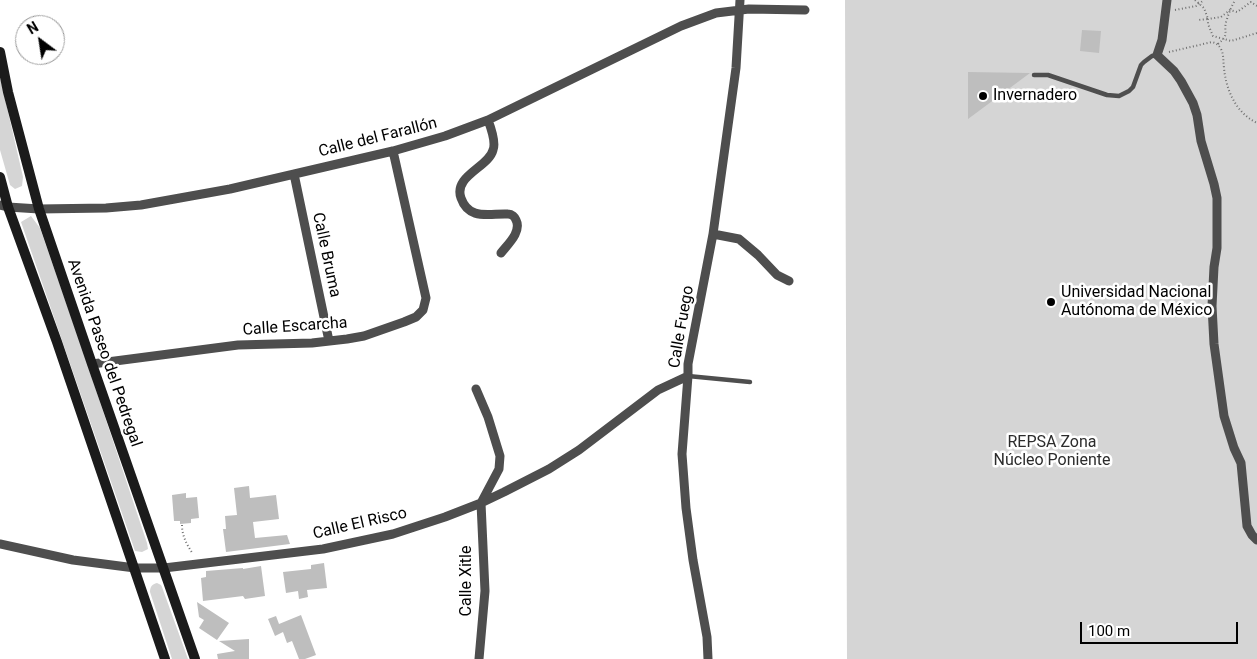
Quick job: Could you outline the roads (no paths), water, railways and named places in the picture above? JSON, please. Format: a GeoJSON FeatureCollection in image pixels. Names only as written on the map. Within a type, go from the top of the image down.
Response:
{"type":"FeatureCollection","features":[{"type":"Feature","properties":{"kind":"main road","name":"Avenida Paseo del Pedregal"},"geometry":{"type":"LineString","coordinates":[[0,52],[8,92],[39,209],[195,659]]}},
{"type":"Feature","properties":{"kind":"main road"},"geometry":{"type":"LineString","coordinates":[[0,177],[4,206],[57,342],[165,659]]}},
{"type":"Feature","properties":{"kind":"street"},"geometry":{"type":"LineString","coordinates":[[1167,0],[1162,40],[1157,55],[1174,71],[1193,103],[1201,141],[1217,198],[1217,248],[1212,306],[1214,344],[1224,416],[1231,440],[1242,463],[1247,526],[1257,540]]}},
{"type":"Feature","properties":{"kind":"street","name":"Calle del Farallón"},"geometry":{"type":"LineString","coordinates":[[4,206],[39,209],[106,208],[141,205],[230,189],[393,151],[445,136],[488,120],[681,26],[716,13],[740,5],[805,10]]}},
{"type":"Feature","properties":{"kind":"street","name":"Calle Fuego"},"geometry":{"type":"LineString","coordinates":[[708,659],[707,637],[686,508],[682,454],[688,364],[713,234],[736,68],[740,5]]}},
{"type":"Feature","properties":{"kind":"street"},"geometry":{"type":"LineString","coordinates":[[488,120],[494,150],[487,161],[469,174],[461,186],[460,197],[472,212],[480,215],[510,214],[515,218],[518,223],[518,229],[501,253]]}},
{"type":"Feature","properties":{"kind":"street","name":"Calle Escarcha"},"geometry":{"type":"LineString","coordinates":[[92,364],[238,345],[347,340],[364,336],[416,316],[423,310],[426,298],[393,151]]}},
{"type":"Feature","properties":{"kind":"street","name":"Calle Bruma"},"geometry":{"type":"LineString","coordinates":[[294,174],[329,341]]}},
{"type":"Feature","properties":{"kind":"street"},"geometry":{"type":"LineString","coordinates":[[713,234],[739,239],[777,275],[789,280]]}},
{"type":"Feature","properties":{"kind":"street","name":"Calle El Risco"},"geometry":{"type":"LineString","coordinates":[[0,544],[73,560],[135,568],[164,568],[332,547],[393,534],[445,518],[504,492],[549,469],[611,427],[658,390],[688,376]]}},
{"type":"Feature","properties":{"kind":"street"},"geometry":{"type":"LineString","coordinates":[[476,389],[488,418],[500,456],[499,469],[480,503]]}},
{"type":"Feature","properties":{"kind":"street","name":"Calle Xitle"},"geometry":{"type":"LineString","coordinates":[[479,659],[485,591],[480,503]]}},
{"type":"Feature","properties":{"kind":"lane"},"geometry":{"type":"LineString","coordinates":[[1034,75],[1048,75],[1107,95],[1119,96],[1133,87],[1141,65],[1152,56],[1157,55]]}},
{"type":"Feature","properties":{"kind":"lane"},"geometry":{"type":"LineString","coordinates":[[688,376],[750,382]]}},
{"type":"Feature","properties":{"kind":"place","name":"Invernadero"},"geometry":{"type":"Point","coordinates":[983,96]}},
{"type":"Feature","properties":{"kind":"place","name":"Universidad Nacional Autónoma de México"},"geometry":{"type":"Point","coordinates":[1051,302]}},
{"type":"Feature","properties":{"kind":"park label","name":"REPSA Zona Núcleo Poniente"},"geometry":{"type":"Point","coordinates":[1052,452]}}]}
